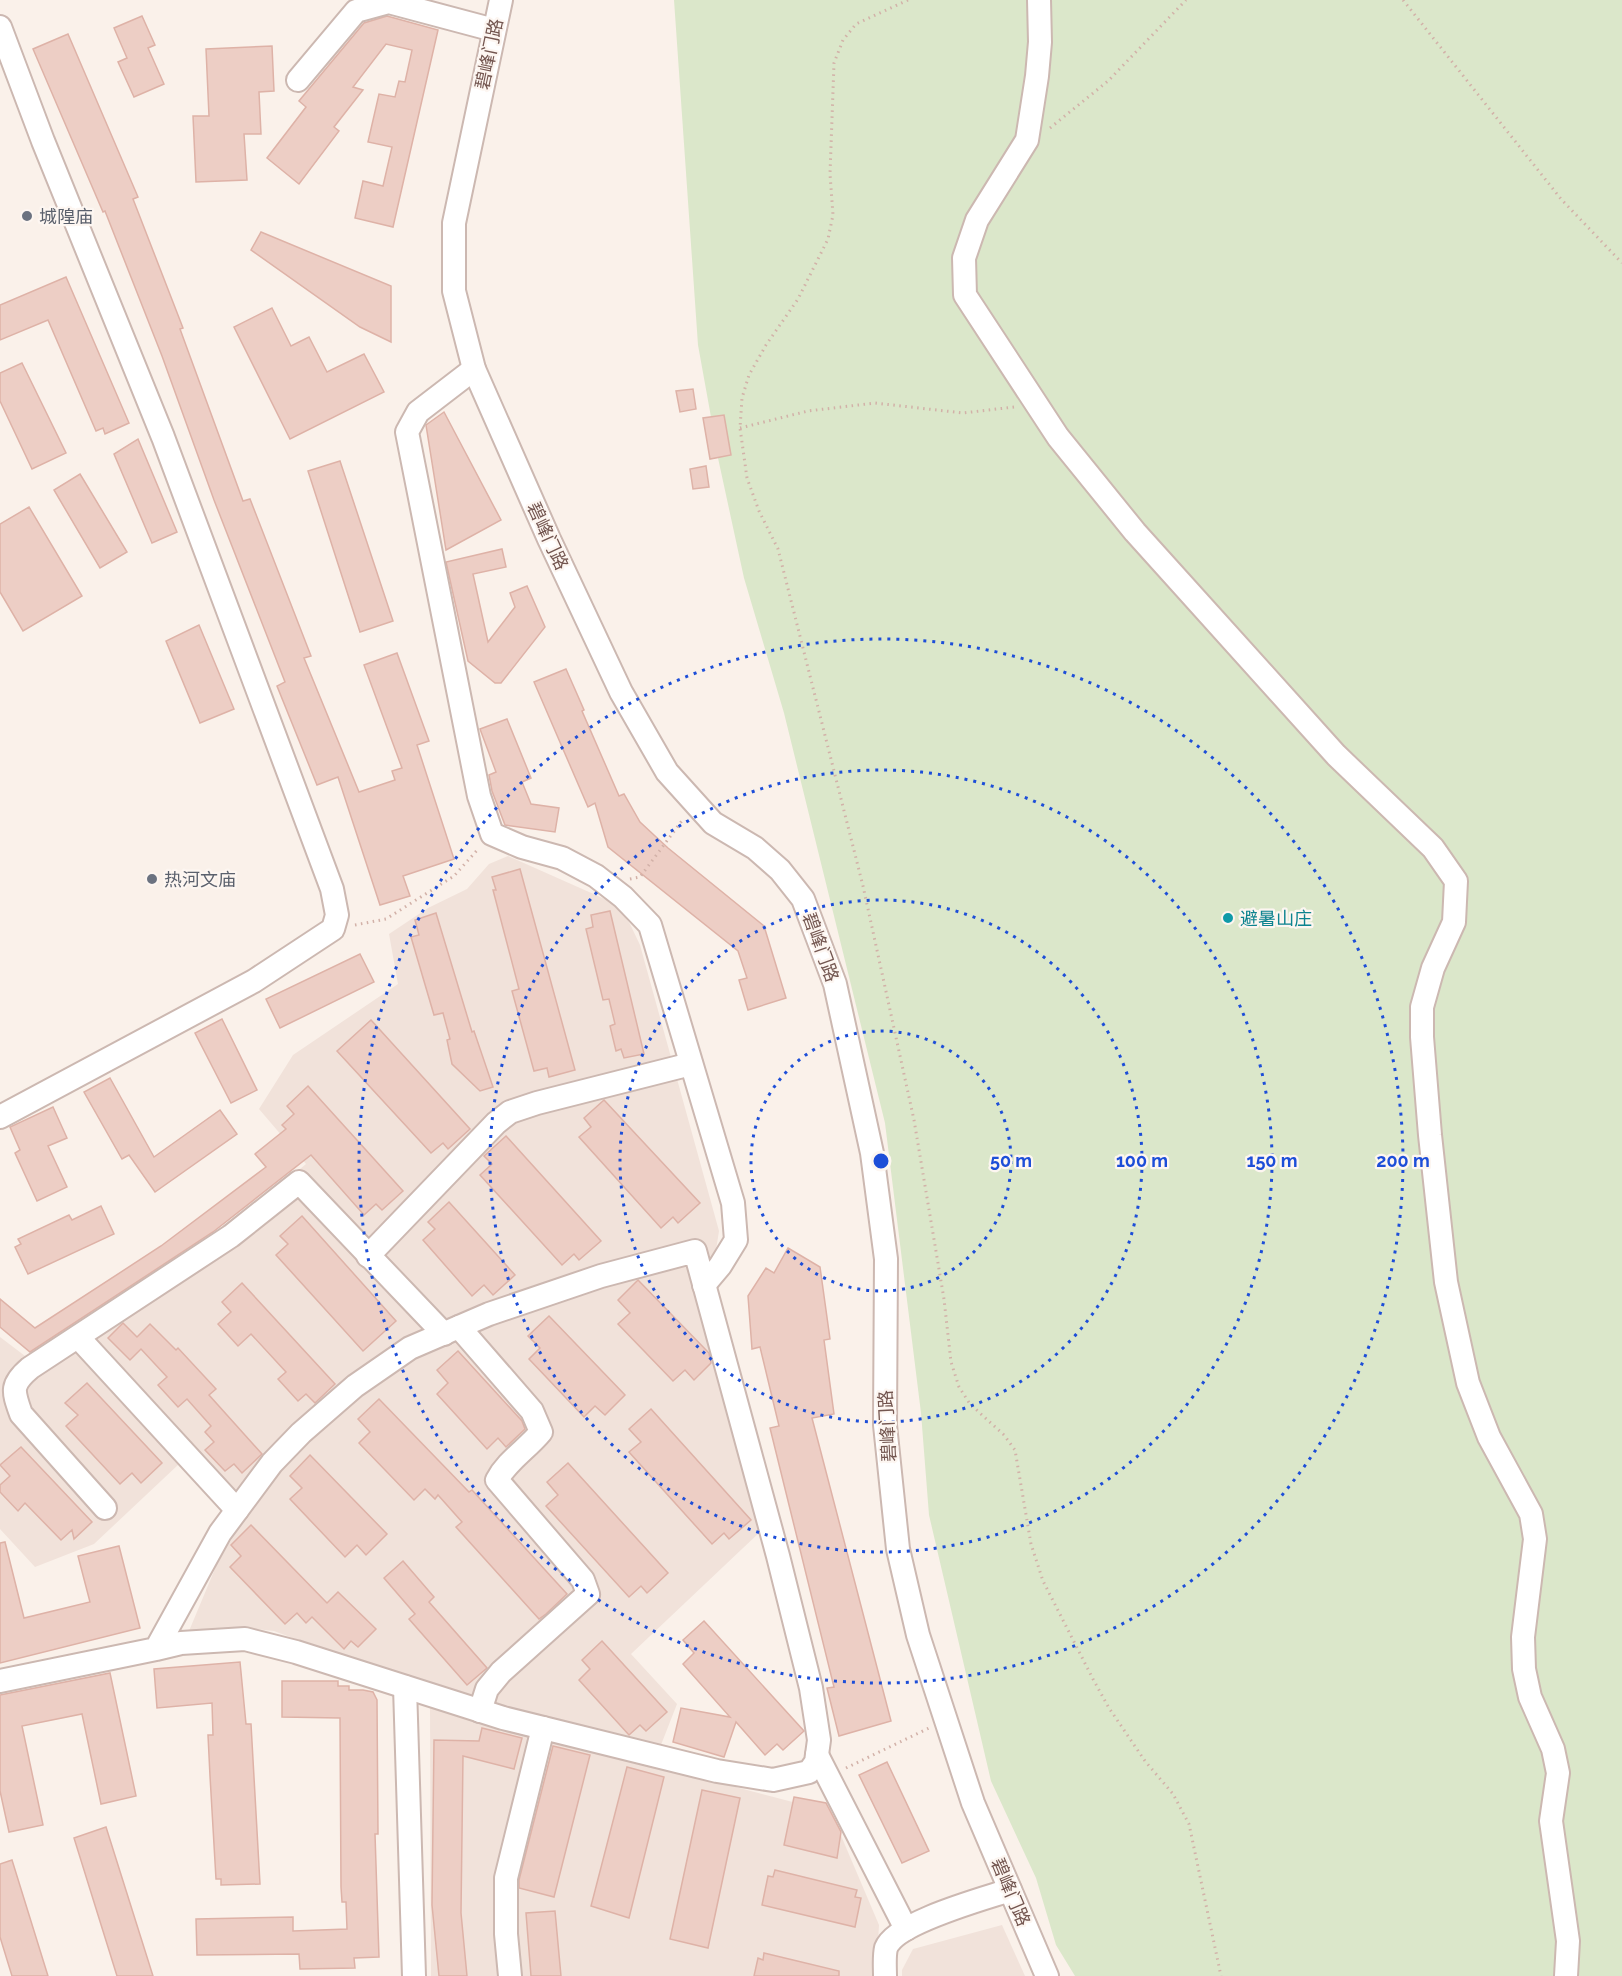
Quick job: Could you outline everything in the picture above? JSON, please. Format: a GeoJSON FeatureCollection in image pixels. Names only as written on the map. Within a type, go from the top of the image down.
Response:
{"type":"FeatureCollection","features":[{"type":"Feature","properties":{"kind":"street","name":"碧峰门路"},"geometry":{"type":"LineString","coordinates":[[501,0],[454,223],[454,291],[474,369],[549,539],[621,692],[667,772],[713,823],[755,848],[780,870],[803,899],[835,984],[872,1153],[886,1259],[885,1425],[898,1549],[918,1635],[974,1803],[1047,1976]]}},
{"type":"Feature","properties":{"kind":"street"},"geometry":{"type":"LineString","coordinates":[[1039,0],[1040,42],[1028,140],[977,220],[964,258],[965,295],[1058,437],[1142,541],[1336,755],[1433,848],[1456,881],[1454,922],[1433,968],[1422,1007],[1422,1037],[1430,1135],[1446,1282],[1468,1383],[1489,1437],[1531,1514],[1535,1539],[1523,1637],[1524,1669],[1533,1705],[1553,1749],[1558,1773],[1551,1821],[1568,1941],[1566,1976]]}},
{"type":"Feature","properties":{"kind":"street"},"geometry":{"type":"LineString","coordinates":[[298,80],[356,11],[389,2],[494,30]]}},
{"type":"Feature","properties":{"kind":"street"},"geometry":{"type":"LineString","coordinates":[[0,27],[43,141],[163,437],[332,890],[337,915],[333,929],[254,981],[0,1117]]}},
{"type":"Feature","properties":{"kind":"street"},"geometry":{"type":"LineString","coordinates":[[474,369],[418,412],[407,432],[479,796],[492,834],[522,847],[562,858],[596,876],[624,897],[650,925],[733,1203],[736,1240],[720,1266],[704,1285]]}},
{"type":"Feature","properties":{"kind":"street"},"geometry":{"type":"LineString","coordinates":[[368,1256],[496,1123],[510,1112],[537,1102],[691,1064]]}},
{"type":"Feature","properties":{"kind":"street"},"geometry":{"type":"LineString","coordinates":[[105,1508],[21,1414],[14,1394],[18,1378],[231,1236],[299,1182],[368,1256],[452,1330],[532,1411],[541,1432],[502,1470],[497,1480],[583,1580],[588,1594],[501,1672],[487,1689],[480,1711]]}},
{"type":"Feature","properties":{"kind":"street"},"geometry":{"type":"LineString","coordinates":[[0,1681],[156,1649],[181,1643],[245,1639],[296,1652],[480,1711],[717,1771],[773,1780],[809,1772],[816,1762],[819,1740],[811,1688],[778,1556],[694,1251],[601,1276],[489,1314],[410,1348],[355,1386],[301,1433],[272,1463],[220,1533],[156,1649]]}},
{"type":"Feature","properties":{"kind":"street"},"geometry":{"type":"LineString","coordinates":[[78,1337],[237,1510]]}},
{"type":"Feature","properties":{"kind":"street"},"geometry":{"type":"LineString","coordinates":[[405,1687],[414,1976]]}},
{"type":"Feature","properties":{"kind":"street"},"geometry":{"type":"LineString","coordinates":[[510,1976],[506,1934],[506,1878],[543,1728]]}},
{"type":"Feature","properties":{"kind":"street"},"geometry":{"type":"LineString","coordinates":[[817,1755],[906,1929]]}},
{"type":"Feature","properties":{"kind":"street"},"geometry":{"type":"LineString","coordinates":[[885,1976],[886,1948],[899,1932],[917,1923],[1010,1890]]}},
{"type":"Feature","properties":{"kind":"path"},"geometry":{"type":"LineString","coordinates":[[908,0],[856,24],[843,40],[834,63],[830,174],[833,215],[828,239],[798,299],[766,345],[749,375],[742,398],[740,428],[747,478],[759,511],[778,549],[863,886],[914,1120],[944,1299],[951,1362],[959,1387],[970,1404],[1004,1435],[1015,1450],[1031,1544],[1040,1571],[1088,1670],[1109,1708],[1145,1761],[1173,1794],[1189,1824],[1221,1976]]}},
{"type":"Feature","properties":{"kind":"path"},"geometry":{"type":"LineString","coordinates":[[1045,132],[1108,81],[1186,0]]}},
{"type":"Feature","properties":{"kind":"path"},"geometry":{"type":"LineString","coordinates":[[1403,0],[1561,199],[1622,263]]}},
{"type":"Feature","properties":{"kind":"path"},"geometry":{"type":"LineString","coordinates":[[740,428],[808,411],[875,403],[963,413],[1036,404]]}},
{"type":"Feature","properties":{"kind":"path"},"geometry":{"type":"LineString","coordinates":[[624,880],[640,877],[695,802]]}},
{"type":"Feature","properties":{"kind":"path"},"geometry":{"type":"LineString","coordinates":[[333,929],[386,919],[454,876],[492,834]]}},
{"type":"Feature","properties":{"kind":"path"},"geometry":{"type":"LineString","coordinates":[[828,1777],[946,1720]]}},
{"type":"Feature","properties":{"kind":"shaded area"},"geometry":{"type":"Polygon","coordinates":[[[508,856],[607,900],[619,909],[630,924],[640,945],[719,1231],[715,1256],[708,1261],[761,1531],[631,1654],[677,1704],[659,1750],[444,1694],[274,1631],[248,1628],[189,1631],[217,1564],[240,1525],[179,1464],[94,1544],[35,1567],[0,1529],[0,1337],[29,1359],[198,1254],[306,1164],[259,1109],[293,1055],[398,984],[389,934],[428,908],[467,889],[489,864],[508,856]]]}},
{"type":"Feature","properties":{"kind":"shaded area"},"geometry":{"type":"Polygon","coordinates":[[[430,1707],[831,1812],[879,1925],[876,1976],[431,1976],[430,1707]]]}},
{"type":"Feature","properties":{"kind":"shaded area"},"geometry":{"type":"Polygon","coordinates":[[[1002,1925],[1025,1976],[902,1976],[902,1970],[913,1949],[1002,1925]]]}},
{"type":"Feature","properties":{"kind":"green space","name":"避暑山庄"},"geometry":{"type":"Polygon","coordinates":[[[674,0],[1622,0],[1622,1976],[1075,1976],[1056,1945],[1036,1878],[991,1781],[929,1515],[921,1413],[885,1123],[784,713],[744,578],[718,458],[710,459],[703,418],[711,417],[698,345],[674,0]]]}},
{"type":"Feature","properties":{"kind":"building"},"geometry":{"type":"Polygon","coordinates":[[[142,16],[155,45],[148,48],[164,84],[134,97],[118,62],[127,58],[114,28],[142,16]]]}},
{"type":"Feature","properties":{"kind":"building"},"geometry":{"type":"Polygon","coordinates":[[[387,16],[438,30],[393,227],[355,218],[363,181],[383,186],[392,147],[368,142],[379,94],[395,97],[399,81],[405,82],[412,50],[386,44],[353,87],[363,90],[334,127],[339,131],[299,184],[267,158],[306,107],[299,101],[364,23],[387,16]]]}},
{"type":"Feature","properties":{"kind":"building"},"geometry":{"type":"Polygon","coordinates":[[[68,34],[138,197],[133,199],[183,328],[180,329],[243,501],[250,499],[311,656],[304,658],[359,792],[395,780],[392,771],[402,768],[364,665],[397,653],[429,741],[417,745],[454,859],[403,876],[410,896],[380,905],[338,777],[317,785],[277,686],[285,682],[214,500],[162,356],[105,211],[103,212],[33,49],[68,34]]]}},
{"type":"Feature","properties":{"kind":"building"},"geometry":{"type":"Polygon","coordinates":[[[272,46],[274,91],[259,92],[261,134],[244,134],[247,180],[196,182],[193,116],[209,116],[206,49],[272,46]]]}},
{"type":"Feature","properties":{"kind":"building"},"geometry":{"type":"Polygon","coordinates":[[[261,232],[391,286],[391,342],[360,327],[251,250],[261,232]]]}},
{"type":"Feature","properties":{"kind":"building"},"geometry":{"type":"Polygon","coordinates":[[[66,277],[129,423],[105,434],[103,428],[96,431],[48,320],[0,340],[0,305],[66,277]]]}},
{"type":"Feature","properties":{"kind":"building"},"geometry":{"type":"Polygon","coordinates":[[[272,308],[291,346],[309,337],[327,372],[364,354],[384,392],[290,439],[234,327],[272,308]]]}},
{"type":"Feature","properties":{"kind":"building"},"geometry":{"type":"Polygon","coordinates":[[[22,363],[66,453],[32,469],[0,401],[0,373],[22,363]]]}},
{"type":"Feature","properties":{"kind":"building"},"geometry":{"type":"Polygon","coordinates":[[[693,389],[696,409],[680,412],[676,391],[693,389]]]}},
{"type":"Feature","properties":{"kind":"building"},"geometry":{"type":"Polygon","coordinates":[[[444,412],[501,520],[446,550],[426,425],[444,412]]]}},
{"type":"Feature","properties":{"kind":"building"},"geometry":{"type":"Polygon","coordinates":[[[724,415],[731,455],[710,459],[703,418],[724,415]]]}},
{"type":"Feature","properties":{"kind":"building"},"geometry":{"type":"Polygon","coordinates":[[[138,439],[177,532],[152,543],[114,454],[138,439]]]}},
{"type":"Feature","properties":{"kind":"building"},"geometry":{"type":"Polygon","coordinates":[[[340,461],[393,621],[360,632],[308,471],[340,461]]]}},
{"type":"Feature","properties":{"kind":"building"},"geometry":{"type":"Polygon","coordinates":[[[706,466],[709,487],[693,489],[690,469],[706,466]]]}},
{"type":"Feature","properties":{"kind":"building"},"geometry":{"type":"Polygon","coordinates":[[[80,474],[127,552],[100,568],[54,490],[80,474]]]}},
{"type":"Feature","properties":{"kind":"building"},"geometry":{"type":"Polygon","coordinates":[[[29,507],[82,596],[23,631],[0,592],[0,524],[29,507]]]}},
{"type":"Feature","properties":{"kind":"building"},"geometry":{"type":"Polygon","coordinates":[[[502,549],[506,567],[473,574],[488,642],[515,607],[510,593],[527,586],[545,627],[501,683],[495,683],[468,661],[446,562],[502,549]]]}},
{"type":"Feature","properties":{"kind":"building"},"geometry":{"type":"Polygon","coordinates":[[[199,625],[234,709],[200,723],[166,641],[199,625]]]}},
{"type":"Feature","properties":{"kind":"building"},"geometry":{"type":"Polygon","coordinates":[[[566,669],[619,796],[624,794],[640,822],[668,848],[764,926],[786,998],[748,1010],[739,980],[747,978],[738,951],[608,847],[595,803],[588,807],[534,682],[566,669]]]}},
{"type":"Feature","properties":{"kind":"building"},"geometry":{"type":"Polygon","coordinates":[[[507,719],[531,778],[522,782],[531,804],[559,808],[555,832],[505,825],[492,791],[489,775],[496,772],[480,729],[507,719]]]}},
{"type":"Feature","properties":{"kind":"building"},"geometry":{"type":"Polygon","coordinates":[[[520,869],[575,1070],[549,1077],[547,1068],[534,1071],[512,991],[519,989],[493,890],[496,890],[492,877],[520,869]]]}},
{"type":"Feature","properties":{"kind":"building"},"geometry":{"type":"Polygon","coordinates":[[[610,911],[644,1054],[624,1058],[621,1049],[616,1051],[610,1026],[615,1024],[609,999],[603,1000],[586,929],[593,927],[591,915],[610,911]]]}},
{"type":"Feature","properties":{"kind":"building"},"geometry":{"type":"Polygon","coordinates":[[[436,913],[472,1032],[474,1031],[493,1087],[480,1091],[452,1064],[447,1040],[450,1039],[443,1013],[434,1015],[411,937],[419,935],[415,920],[436,913]]]}},
{"type":"Feature","properties":{"kind":"building"},"geometry":{"type":"Polygon","coordinates":[[[360,954],[374,982],[280,1028],[266,999],[360,954]]]}},
{"type":"Feature","properties":{"kind":"building"},"geometry":{"type":"Polygon","coordinates":[[[222,1019],[257,1090],[231,1103],[195,1033],[222,1019]]]}},
{"type":"Feature","properties":{"kind":"building"},"geometry":{"type":"Polygon","coordinates":[[[371,1020],[470,1129],[448,1149],[443,1143],[431,1153],[337,1051],[371,1020]]]}},
{"type":"Feature","properties":{"kind":"building"},"geometry":{"type":"Polygon","coordinates":[[[110,1078],[154,1157],[220,1110],[237,1134],[155,1192],[129,1155],[122,1159],[84,1092],[110,1078]]]}},
{"type":"Feature","properties":{"kind":"building"},"geometry":{"type":"Polygon","coordinates":[[[308,1086],[403,1191],[382,1210],[376,1204],[364,1215],[311,1155],[213,1232],[30,1352],[0,1327],[0,1299],[35,1328],[161,1246],[266,1167],[255,1154],[286,1129],[282,1125],[294,1114],[287,1106],[308,1086]]]}},
{"type":"Feature","properties":{"kind":"building"},"geometry":{"type":"Polygon","coordinates":[[[604,1100],[700,1203],[678,1223],[673,1217],[661,1228],[579,1137],[591,1127],[584,1118],[604,1100]]]}},
{"type":"Feature","properties":{"kind":"building"},"geometry":{"type":"Polygon","coordinates":[[[53,1107],[67,1138],[48,1146],[67,1187],[37,1201],[15,1153],[20,1150],[10,1127],[53,1107]]]}},
{"type":"Feature","properties":{"kind":"building"},"geometry":{"type":"Polygon","coordinates":[[[506,1136],[601,1241],[579,1260],[574,1254],[562,1265],[480,1175],[492,1164],[484,1156],[506,1136]]]}},
{"type":"Feature","properties":{"kind":"building"},"geometry":{"type":"Polygon","coordinates":[[[449,1202],[515,1275],[493,1295],[484,1285],[472,1296],[423,1240],[435,1229],[428,1222],[449,1202]]]}},
{"type":"Feature","properties":{"kind":"building"},"geometry":{"type":"Polygon","coordinates":[[[101,1206],[114,1234],[28,1274],[15,1247],[21,1244],[18,1239],[69,1215],[72,1220],[101,1206]]]}},
{"type":"Feature","properties":{"kind":"building"},"geometry":{"type":"Polygon","coordinates":[[[302,1216],[396,1321],[363,1351],[276,1255],[288,1244],[280,1236],[302,1216]]]}},
{"type":"Feature","properties":{"kind":"building"},"geometry":{"type":"Polygon","coordinates":[[[788,1248],[820,1267],[830,1339],[824,1340],[834,1414],[812,1418],[891,1721],[839,1736],[827,1688],[834,1687],[770,1428],[779,1426],[760,1347],[752,1349],[748,1296],[766,1268],[774,1273],[788,1248]]]}},
{"type":"Feature","properties":{"kind":"building"},"geometry":{"type":"Polygon","coordinates":[[[638,1280],[709,1353],[711,1363],[694,1380],[685,1370],[673,1381],[618,1324],[630,1313],[618,1300],[638,1280]]]}},
{"type":"Feature","properties":{"kind":"building"},"geometry":{"type":"Polygon","coordinates":[[[242,1283],[335,1384],[315,1403],[306,1394],[298,1401],[278,1379],[286,1372],[251,1334],[238,1346],[218,1324],[231,1312],[222,1302],[242,1283]]]}},
{"type":"Feature","properties":{"kind":"building"},"geometry":{"type":"Polygon","coordinates":[[[549,1316],[625,1395],[605,1415],[595,1406],[584,1417],[529,1359],[540,1348],[528,1336],[549,1316]]]}},
{"type":"Feature","properties":{"kind":"building"},"geometry":{"type":"Polygon","coordinates":[[[123,1323],[137,1337],[150,1324],[176,1350],[178,1348],[216,1389],[209,1395],[262,1454],[242,1473],[234,1464],[225,1471],[205,1450],[214,1442],[205,1432],[211,1426],[187,1399],[178,1407],[158,1385],[167,1377],[141,1349],[130,1360],[108,1338],[123,1323]]]}},
{"type":"Feature","properties":{"kind":"building"},"geometry":{"type":"Polygon","coordinates":[[[458,1351],[522,1421],[525,1429],[506,1447],[498,1438],[487,1449],[437,1394],[448,1383],[437,1370],[458,1351]]]}},
{"type":"Feature","properties":{"kind":"building"},"geometry":{"type":"Polygon","coordinates":[[[87,1383],[162,1463],[141,1483],[132,1473],[120,1484],[66,1426],[78,1415],[65,1403],[87,1383]]]}},
{"type":"Feature","properties":{"kind":"building"},"geometry":{"type":"Polygon","coordinates":[[[379,1399],[469,1492],[472,1490],[567,1594],[546,1614],[539,1619],[456,1527],[462,1522],[438,1495],[435,1499],[425,1489],[414,1500],[359,1443],[370,1432],[358,1419],[379,1399]]]}},
{"type":"Feature","properties":{"kind":"building"},"geometry":{"type":"Polygon","coordinates":[[[651,1409],[751,1520],[729,1539],[724,1533],[712,1544],[629,1452],[641,1442],[629,1429],[651,1409]]]}},
{"type":"Feature","properties":{"kind":"building"},"geometry":{"type":"Polygon","coordinates":[[[21,1447],[92,1522],[74,1539],[72,1530],[61,1540],[25,1503],[18,1511],[0,1492],[0,1485],[10,1476],[0,1465],[21,1447]]]}},
{"type":"Feature","properties":{"kind":"building"},"geometry":{"type":"Polygon","coordinates":[[[310,1455],[387,1534],[366,1555],[357,1545],[345,1557],[290,1499],[302,1488],[290,1476],[310,1455]]]}},
{"type":"Feature","properties":{"kind":"building"},"geometry":{"type":"Polygon","coordinates":[[[568,1463],[668,1573],[647,1593],[641,1586],[629,1597],[546,1506],[558,1495],[547,1482],[568,1463]]]}},
{"type":"Feature","properties":{"kind":"building"},"geometry":{"type":"Polygon","coordinates":[[[251,1525],[327,1603],[338,1592],[376,1629],[358,1647],[351,1641],[344,1649],[312,1617],[306,1623],[297,1613],[285,1624],[230,1567],[241,1556],[231,1545],[251,1525]]]}},
{"type":"Feature","properties":{"kind":"building"},"geometry":{"type":"Polygon","coordinates":[[[5,1542],[24,1618],[90,1602],[78,1556],[119,1546],[140,1628],[0,1663],[0,1543],[5,1542]]]}},
{"type":"Feature","properties":{"kind":"building"},"geometry":{"type":"Polygon","coordinates":[[[403,1561],[434,1597],[429,1602],[487,1668],[467,1685],[409,1619],[415,1614],[384,1578],[403,1561]]]}},
{"type":"Feature","properties":{"kind":"building"},"geometry":{"type":"Polygon","coordinates":[[[704,1621],[804,1731],[783,1750],[777,1744],[765,1755],[736,1722],[724,1757],[673,1742],[681,1708],[730,1717],[683,1664],[694,1653],[683,1640],[704,1621]]]}},
{"type":"Feature","properties":{"kind":"building"},"geometry":{"type":"Polygon","coordinates":[[[602,1641],[667,1712],[646,1731],[640,1725],[629,1735],[579,1680],[590,1669],[582,1660],[602,1641]]]}},
{"type":"Feature","properties":{"kind":"building"},"geometry":{"type":"Polygon","coordinates":[[[240,1662],[246,1724],[251,1724],[260,1884],[221,1885],[221,1879],[216,1879],[210,1776],[208,1735],[213,1735],[212,1703],[157,1708],[154,1669],[240,1662]]]}},
{"type":"Feature","properties":{"kind":"building"},"geometry":{"type":"Polygon","coordinates":[[[110,1673],[136,1796],[101,1804],[82,1714],[22,1726],[43,1825],[9,1832],[0,1791],[0,1695],[110,1673]]]}},
{"type":"Feature","properties":{"kind":"building"},"geometry":{"type":"Polygon","coordinates":[[[282,1681],[338,1681],[338,1686],[349,1686],[349,1690],[373,1692],[377,1700],[378,1834],[375,1834],[379,1957],[354,1958],[355,1968],[300,1969],[299,1954],[197,1955],[196,1919],[293,1917],[293,1931],[347,1929],[346,1902],[342,1902],[341,1887],[340,1718],[282,1717],[282,1681]]]}},
{"type":"Feature","properties":{"kind":"building"},"geometry":{"type":"Polygon","coordinates":[[[482,1728],[522,1738],[514,1769],[463,1756],[461,1913],[467,1976],[439,1976],[432,1905],[434,1740],[479,1741],[482,1728]]]}},
{"type":"Feature","properties":{"kind":"building"},"geometry":{"type":"Polygon","coordinates":[[[553,1746],[590,1755],[554,1897],[519,1888],[519,1880],[553,1746]]]}},
{"type":"Feature","properties":{"kind":"building"},"geometry":{"type":"Polygon","coordinates":[[[887,1762],[929,1851],[902,1863],[859,1775],[887,1762]]]}},
{"type":"Feature","properties":{"kind":"building"},"geometry":{"type":"Polygon","coordinates":[[[627,1767],[664,1777],[629,1918],[591,1906],[627,1767]]]}},
{"type":"Feature","properties":{"kind":"building"},"geometry":{"type":"Polygon","coordinates":[[[702,1790],[740,1798],[708,1948],[670,1939],[702,1790]]]}},
{"type":"Feature","properties":{"kind":"building"},"geometry":{"type":"Polygon","coordinates":[[[794,1797],[826,1803],[841,1832],[837,1858],[784,1845],[794,1797]]]}},
{"type":"Feature","properties":{"kind":"building"},"geometry":{"type":"Polygon","coordinates":[[[106,1827],[153,1976],[117,1976],[74,1838],[106,1827]]]}},
{"type":"Feature","properties":{"kind":"building"},"geometry":{"type":"Polygon","coordinates":[[[12,1860],[48,1976],[12,1976],[0,1937],[0,1864],[12,1860]]]}},
{"type":"Feature","properties":{"kind":"building"},"geometry":{"type":"Polygon","coordinates":[[[775,1870],[857,1890],[855,1897],[861,1898],[855,1927],[762,1905],[768,1876],[773,1877],[775,1870]]]}},
{"type":"Feature","properties":{"kind":"building"},"geometry":{"type":"Polygon","coordinates":[[[555,1911],[561,1976],[531,1976],[526,1913],[555,1911]]]}},
{"type":"Feature","properties":{"kind":"building"},"geometry":{"type":"Polygon","coordinates":[[[764,1953],[839,1971],[839,1976],[754,1976],[758,1958],[763,1960],[764,1953]]]}},
{"type":"Feature","properties":{"kind":"place","name":"城隍庙"},"geometry":{"type":"Point","coordinates":[27,216]}},
{"type":"Feature","properties":{"kind":"place","name":"热河文庙"},"geometry":{"type":"Point","coordinates":[152,879]}},
{"type":"Feature","properties":{"kind":"place","name":"避暑山庄"},"geometry":{"type":"Point","coordinates":[1228,918]}}]}
